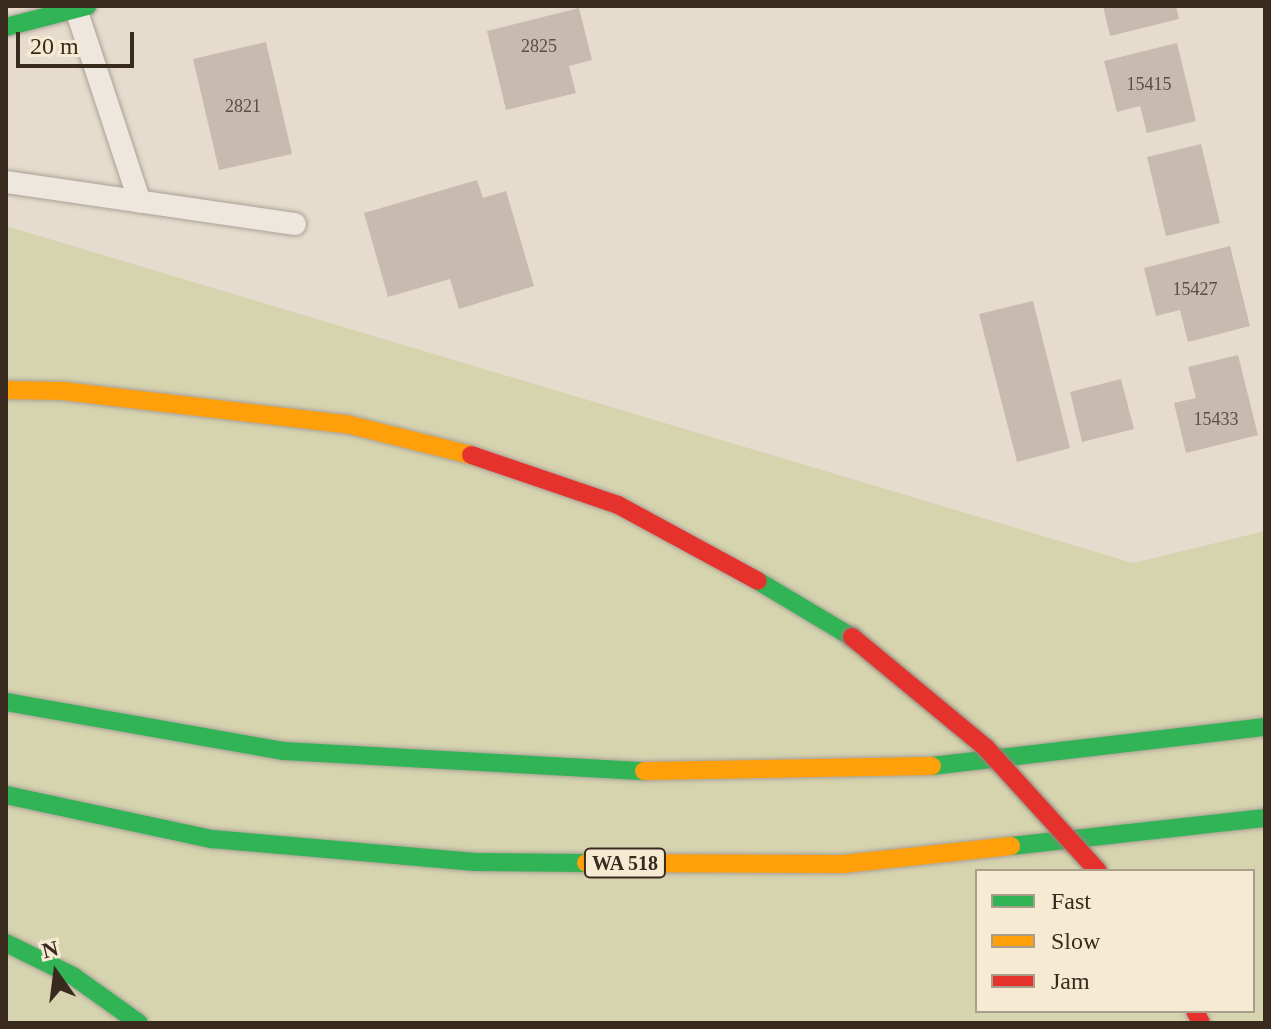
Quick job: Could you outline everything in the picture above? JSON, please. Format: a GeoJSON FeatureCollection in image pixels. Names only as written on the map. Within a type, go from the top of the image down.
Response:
{"type":"FeatureCollection","features":[{"type":"Feature","properties":{"kind":"main road"},"geometry":{"type":"LineString","coordinates":[[6,27],[82,8]]}},
{"type":"Feature","properties":{"kind":"main road"},"geometry":{"type":"LineString","coordinates":[[6,390],[63,391],[346,424],[511,465],[618,505],[726,562],[852,637],[986,748],[1096,869]]}},
{"type":"Feature","properties":{"kind":"main road"},"geometry":{"type":"LineString","coordinates":[[6,702],[284,751],[613,772],[945,766],[1236,733],[1265,727]]}},
{"type":"Feature","properties":{"kind":"main road","name":"WA 518"},"geometry":{"type":"LineString","coordinates":[[6,795],[212,839],[475,862],[843,864],[1256,820]]}},
{"type":"Feature","properties":{"kind":"main road"},"geometry":{"type":"LineString","coordinates":[[6,943],[73,976],[139,1023]]}},
{"type":"Feature","properties":{"kind":"lane"},"geometry":{"type":"LineString","coordinates":[[82,8],[140,202]]}},
{"type":"Feature","properties":{"kind":"lane"},"geometry":{"type":"LineString","coordinates":[[6,182],[295,224]]}},
{"type":"Feature","properties":{"kind":"shaded area"},"geometry":{"type":"Polygon","coordinates":[[[6,226],[1133,563],[1265,531],[1265,1023],[6,1023],[6,226]]]}},
{"type":"Feature","properties":{"kind":"building"},"geometry":{"type":"Polygon","coordinates":[[[1103,6],[1176,6],[1179,19],[1110,36],[1103,6]]]}},
{"type":"Feature","properties":{"kind":"building"},"geometry":{"type":"Polygon","coordinates":[[[579,8],[592,60],[569,66],[576,93],[506,110],[487,31],[579,8]]]}},
{"type":"Feature","properties":{"kind":"building"},"geometry":{"type":"Polygon","coordinates":[[[266,42],[292,154],[219,170],[193,59],[266,42]]]}},
{"type":"Feature","properties":{"kind":"building"},"geometry":{"type":"Polygon","coordinates":[[[1177,43],[1196,121],[1147,133],[1140,106],[1117,112],[1104,61],[1177,43]]]}},
{"type":"Feature","properties":{"kind":"building"},"geometry":{"type":"Polygon","coordinates":[[[1201,144],[1220,223],[1166,236],[1147,157],[1201,144]]]}},
{"type":"Feature","properties":{"kind":"building"},"geometry":{"type":"Polygon","coordinates":[[[477,180],[483,198],[506,191],[534,286],[459,309],[450,279],[388,297],[364,213],[477,180]]]}},
{"type":"Feature","properties":{"kind":"building"},"geometry":{"type":"Polygon","coordinates":[[[1230,246],[1250,326],[1188,342],[1180,310],[1156,316],[1144,268],[1230,246]]]}},
{"type":"Feature","properties":{"kind":"building"},"geometry":{"type":"Polygon","coordinates":[[[1033,301],[1070,448],[1017,462],[979,314],[1033,301]]]}},
{"type":"Feature","properties":{"kind":"building"},"geometry":{"type":"Polygon","coordinates":[[[1238,355],[1258,435],[1186,453],[1174,403],[1196,398],[1188,367],[1238,355]]]}},
{"type":"Feature","properties":{"kind":"building"},"geometry":{"type":"Polygon","coordinates":[[[1121,379],[1134,429],[1082,442],[1070,392],[1121,379]]]}},
{"type":"Feature","properties":{"kind":"traffic: fast"},"geometry":{"type":"LineString","coordinates":[[6,27],[87,6]]}},
{"type":"Feature","properties":{"kind":"traffic: fast"},"geometry":{"type":"LineString","coordinates":[[758,581],[852,637]]}},
{"type":"Feature","properties":{"kind":"traffic: fast"},"geometry":{"type":"LineString","coordinates":[[6,702],[284,751],[644,771]]}},
{"type":"Feature","properties":{"kind":"traffic: fast"},"geometry":{"type":"LineString","coordinates":[[932,766],[1265,727]]}},
{"type":"Feature","properties":{"kind":"traffic: fast"},"geometry":{"type":"LineString","coordinates":[[6,795],[212,839],[475,862],[586,863]]}},
{"type":"Feature","properties":{"kind":"traffic: fast"},"geometry":{"type":"LineString","coordinates":[[1011,846],[1265,818]]}},
{"type":"Feature","properties":{"kind":"traffic: fast"},"geometry":{"type":"LineString","coordinates":[[6,943],[73,976],[139,1023]]}},
{"type":"Feature","properties":{"kind":"traffic: slow"},"geometry":{"type":"LineString","coordinates":[[6,390],[63,391],[346,424],[471,455]]}},
{"type":"Feature","properties":{"kind":"traffic: slow"},"geometry":{"type":"LineString","coordinates":[[644,771],[932,766]]}},
{"type":"Feature","properties":{"kind":"traffic: slow"},"geometry":{"type":"LineString","coordinates":[[586,863],[843,864],[1011,846]]}},
{"type":"Feature","properties":{"kind":"traffic: jam"},"geometry":{"type":"LineString","coordinates":[[471,455],[618,505],[758,581]]}},
{"type":"Feature","properties":{"kind":"traffic: jam"},"geometry":{"type":"LineString","coordinates":[[852,637],[986,748],[1096,869]]}},
{"type":"Feature","properties":{"kind":"traffic: jam"},"geometry":{"type":"LineString","coordinates":[[1196,1013],[1201,1023]]}}]}
